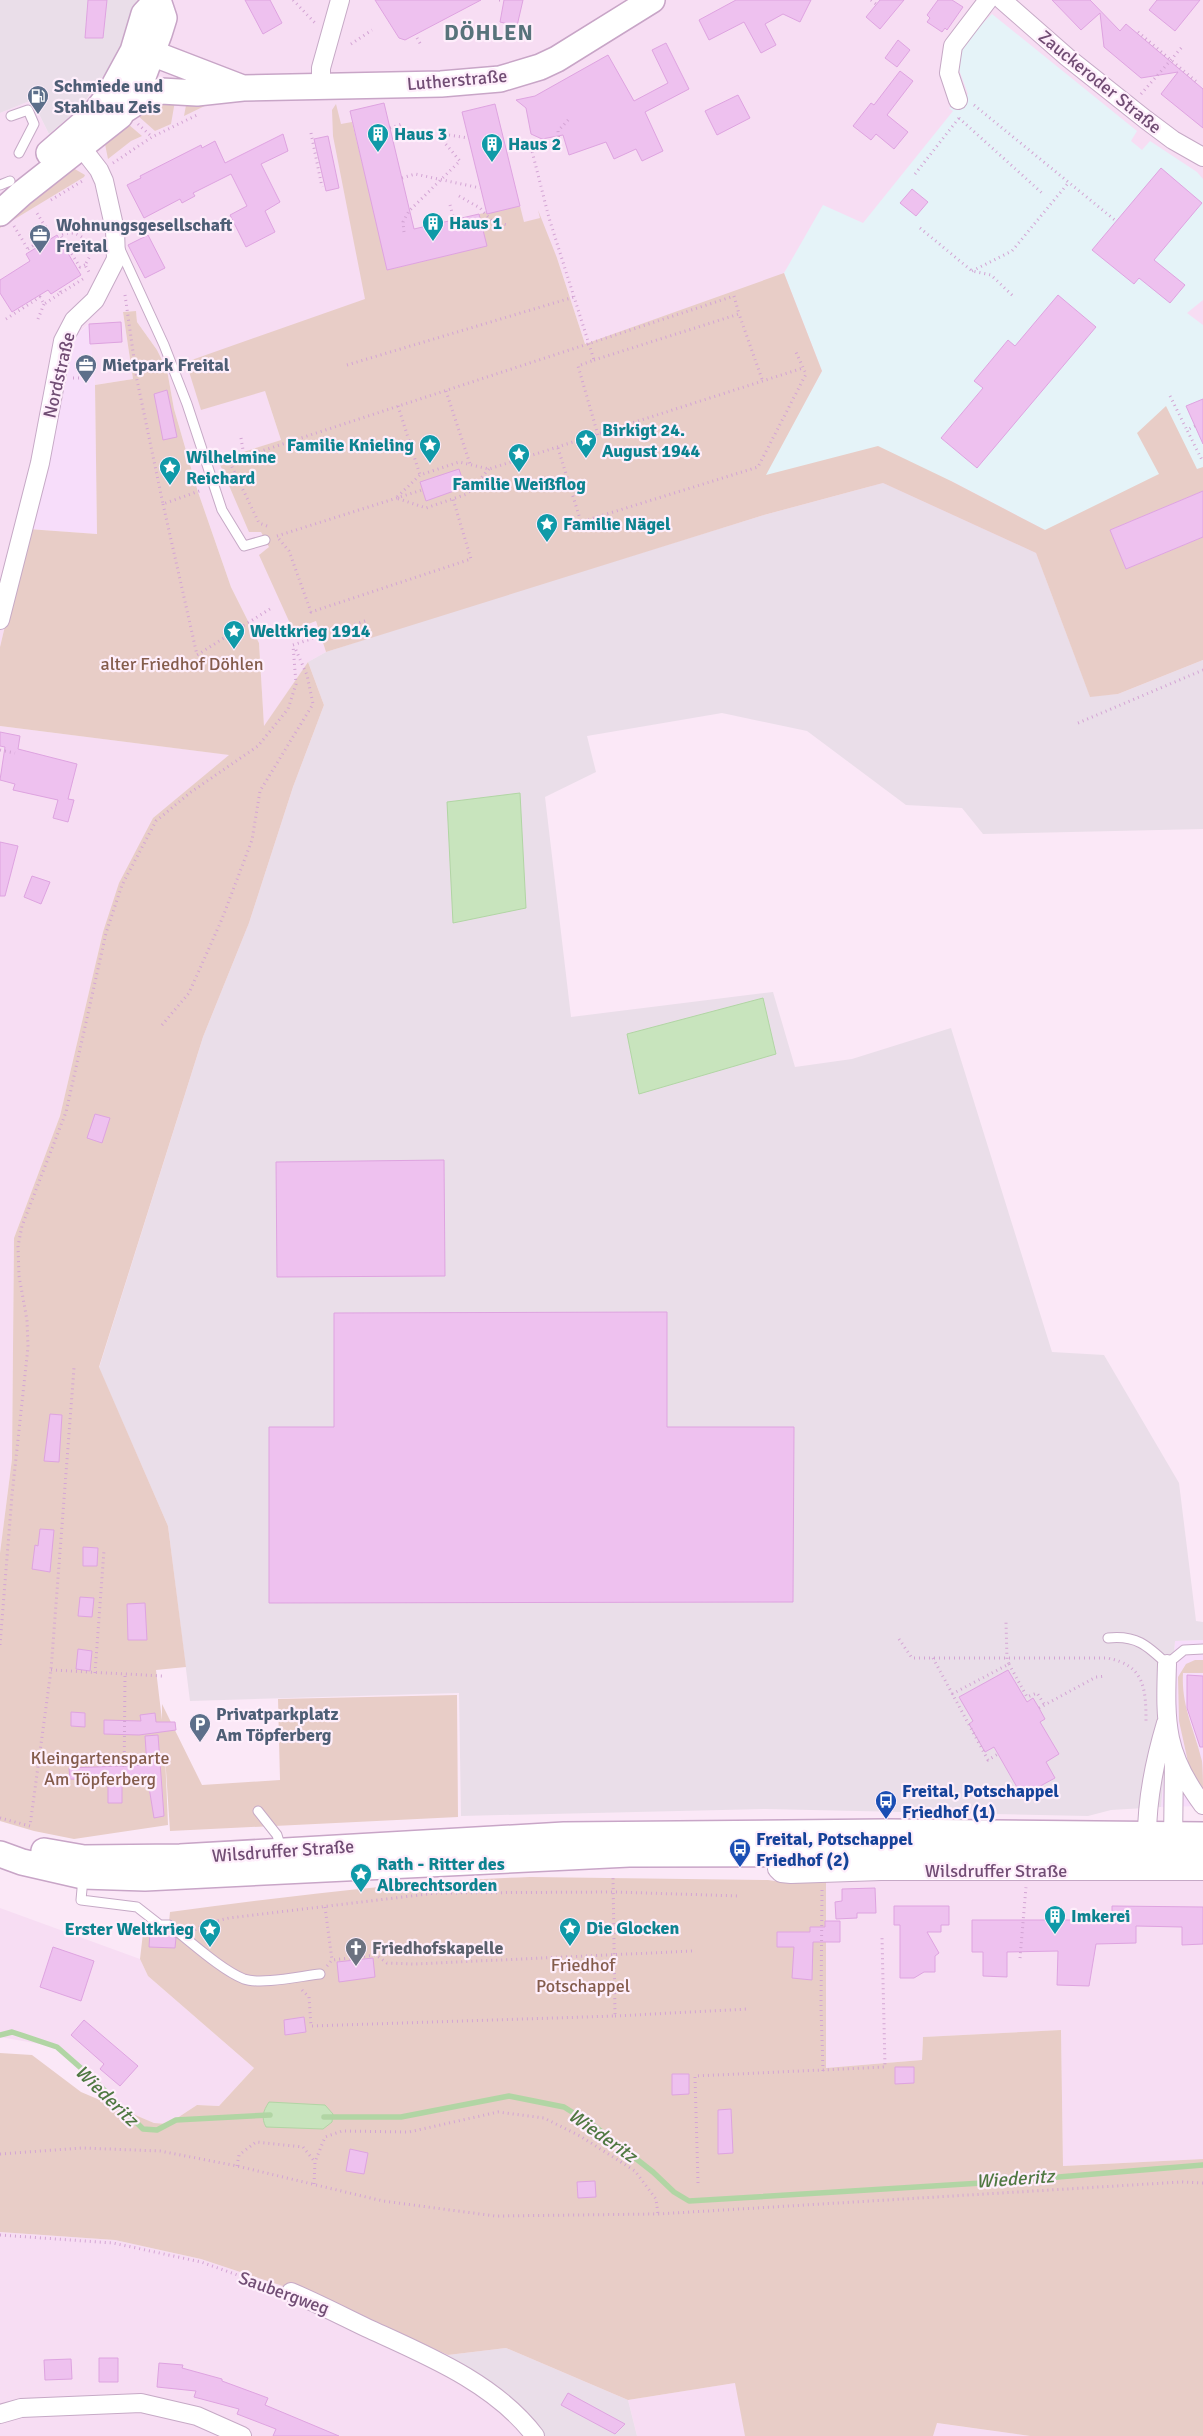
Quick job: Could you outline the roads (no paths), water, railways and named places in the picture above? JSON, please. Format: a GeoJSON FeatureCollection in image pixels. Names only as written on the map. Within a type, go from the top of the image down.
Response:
{"type":"FeatureCollection","features":[{"type":"Feature","properties":{"kind":"main road"},"geometry":{"type":"LineString","coordinates":[[3,186],[54,149],[94,114],[140,83],[143,51],[164,18],[158,0]]}},
{"type":"Feature","properties":{"kind":"main road","name":"Lutherstraße"},"geometry":{"type":"LineString","coordinates":[[6,218],[20,194],[117,120],[128,115],[143,98],[140,83],[198,93],[243,88],[441,84],[515,76],[557,59],[652,0]]}},
{"type":"Feature","properties":{"kind":"main road","name":"Lutherstraße"},"geometry":{"type":"LineString","coordinates":[[143,51],[243,88]]}},
{"type":"Feature","properties":{"kind":"main road","name":"Wilsdruffer Straße"},"geometry":{"type":"LineString","coordinates":[[0,1854],[22,1862],[84,1867],[145,1878],[283,1860],[564,1835],[750,1833],[777,1844],[886,1832],[1173,1844],[1203,1835]]}},
{"type":"Feature","properties":{"kind":"main road","name":"Wilsdruffer Straße"},"geometry":{"type":"LineString","coordinates":[[0,1840],[84,1867]]}},
{"type":"Feature","properties":{"kind":"main road","name":"Wilsdruffer Straße"},"geometry":{"type":"LineString","coordinates":[[1173,1844],[1203,1853]]}},
{"type":"Feature","properties":{"kind":"street"},"geometry":{"type":"LineString","coordinates":[[321,86],[321,68],[340,0]]}},
{"type":"Feature","properties":{"kind":"street"},"geometry":{"type":"LineString","coordinates":[[956,94],[949,73],[953,46],[988,0]]}},
{"type":"Feature","properties":{"kind":"street","name":"Zauckeroder Straße"},"geometry":{"type":"LineString","coordinates":[[1002,0],[1067,57],[1144,118],[1173,140],[1203,157]]}},
{"type":"Feature","properties":{"kind":"street","name":"Nordstraße"},"geometry":{"type":"LineString","coordinates":[[0,620],[40,463],[63,340],[69,327],[95,300],[109,276],[116,259],[116,243],[104,181],[100,170],[82,148]]}},
{"type":"Feature","properties":{"kind":"street"},"geometry":{"type":"LineString","coordinates":[[1168,1664],[1166,1722],[1174,1757],[1173,1844]]}},
{"type":"Feature","properties":{"kind":"street"},"geometry":{"type":"LineString","coordinates":[[1147,1844],[1147,1802],[1155,1757],[1166,1722]]}},
{"type":"Feature","properties":{"kind":"street"},"geometry":{"type":"LineString","coordinates":[[1174,1757],[1189,1787],[1203,1805]]}},
{"type":"Feature","properties":{"kind":"street","name":"Wilsdruffer Straße"},"geometry":{"type":"LineString","coordinates":[[777,1844],[776,1869],[781,1874],[881,1871],[1203,1871]]}},
{"type":"Feature","properties":{"kind":"street","name":"Saubergweg"},"geometry":{"type":"LineString","coordinates":[[292,2292],[409,2346],[471,2381],[506,2406],[535,2436]]}},
{"type":"Feature","properties":{"kind":"street"},"geometry":{"type":"LineString","coordinates":[[0,2414],[21,2408],[141,2402],[197,2416],[242,2436]]}},
{"type":"Feature","properties":{"kind":"lane"},"geometry":{"type":"LineString","coordinates":[[11,116],[28,110],[34,124],[19,153]]}},
{"type":"Feature","properties":{"kind":"lane"},"geometry":{"type":"LineString","coordinates":[[116,243],[164,345],[187,404],[222,510],[244,546],[265,540]]}},
{"type":"Feature","properties":{"kind":"lane"},"geometry":{"type":"LineString","coordinates":[[1108,1638],[1125,1636],[1148,1646],[1168,1664],[1184,1650],[1203,1649]]}},
{"type":"Feature","properties":{"kind":"lane"},"geometry":{"type":"LineString","coordinates":[[258,1811],[277,1835],[283,1860]]}},
{"type":"Feature","properties":{"kind":"lane"},"geometry":{"type":"LineString","coordinates":[[84,1867],[81,1900],[136,1907],[160,1925],[169,1925],[216,1961],[244,1979],[260,1980],[320,1974]]}},
{"type":"Feature","properties":{"kind":"waterway","name":"Wiederitz"},"geometry":{"type":"LineString","coordinates":[[0,2035],[12,2032],[57,2047],[90,2076],[143,2129],[157,2130],[176,2120],[270,2115]]}},
{"type":"Feature","properties":{"kind":"waterway","name":"Wiederitz"},"geometry":{"type":"LineString","coordinates":[[324,2117],[401,2117],[509,2096],[564,2107],[593,2125],[653,2172],[674,2192],[689,2201],[998,2182],[1203,2165]]}},
{"type":"Feature","properties":{"kind":"place","name":"Schmiede und Stahlbau Zeis"},"geometry":{"type":"Point","coordinates":[38,115]}},
{"type":"Feature","properties":{"kind":"place","name":"Haus 3"},"geometry":{"type":"Point","coordinates":[378,153]}},
{"type":"Feature","properties":{"kind":"place","name":"Haus 2"},"geometry":{"type":"Point","coordinates":[492,163]}},
{"type":"Feature","properties":{"kind":"place","name":"Haus 1"},"geometry":{"type":"Point","coordinates":[433,242]}},
{"type":"Feature","properties":{"kind":"place","name":"Wohnungsgesellschaft Freital"},"geometry":{"type":"Point","coordinates":[40,254]}},
{"type":"Feature","properties":{"kind":"place","name":"Mietpark Freital"},"geometry":{"type":"Point","coordinates":[86,384]}},
{"type":"Feature","properties":{"kind":"place","name":"Birkigt 24. August 1944"},"geometry":{"type":"Point","coordinates":[586,459]}},
{"type":"Feature","properties":{"kind":"place","name":"Familie Knieling"},"geometry":{"type":"Point","coordinates":[430,464]}},
{"type":"Feature","properties":{"kind":"place","name":"Familie Weißflog"},"geometry":{"type":"Point","coordinates":[519,473]}},
{"type":"Feature","properties":{"kind":"place","name":"Wilhelmine Reichard"},"geometry":{"type":"Point","coordinates":[170,486]}},
{"type":"Feature","properties":{"kind":"place","name":"Familie Nägel"},"geometry":{"type":"Point","coordinates":[547,543]}},
{"type":"Feature","properties":{"kind":"place","name":"Weltkrieg 1914"},"geometry":{"type":"Point","coordinates":[234,650]}},
{"type":"Feature","properties":{"kind":"place","name":"Privatparkplatz Am Töpferberg"},"geometry":{"type":"Point","coordinates":[200,1743]}},
{"type":"Feature","properties":{"kind":"place","name":"Freital, Potschappel Friedhof (1)"},"geometry":{"type":"Point","coordinates":[886,1820]}},
{"type":"Feature","properties":{"kind":"place","name":"Freital, Potschappel Friedhof (2)"},"geometry":{"type":"Point","coordinates":[740,1868]}},
{"type":"Feature","properties":{"kind":"place","name":"Rath - Ritter des Albrechtsorden"},"geometry":{"type":"Point","coordinates":[361,1893]}},
{"type":"Feature","properties":{"kind":"place","name":"Imkerei"},"geometry":{"type":"Point","coordinates":[1055,1935]}},
{"type":"Feature","properties":{"kind":"place","name":"Die Glocken"},"geometry":{"type":"Point","coordinates":[570,1947]}},
{"type":"Feature","properties":{"kind":"place","name":"Erster Weltkrieg"},"geometry":{"type":"Point","coordinates":[210,1948]}},
{"type":"Feature","properties":{"kind":"place","name":"Friedhofskapelle"},"geometry":{"type":"Point","coordinates":[356,1967]}},
{"type":"Feature","properties":{"kind":"district","name":"DÖHLEN"},"geometry":{"type":"Point","coordinates":[489,32]}},
{"type":"Feature","properties":{"kind":"park label","name":"alter Friedhof Döhlen"},"geometry":{"type":"Point","coordinates":[182,664]}},
{"type":"Feature","properties":{"kind":"park label","name":"Kleingartensparte Am Töpferberg"},"geometry":{"type":"Point","coordinates":[100,1768]}},
{"type":"Feature","properties":{"kind":"park label","name":"Friedhof Potschappel"},"geometry":{"type":"Point","coordinates":[583,1975]}}]}
